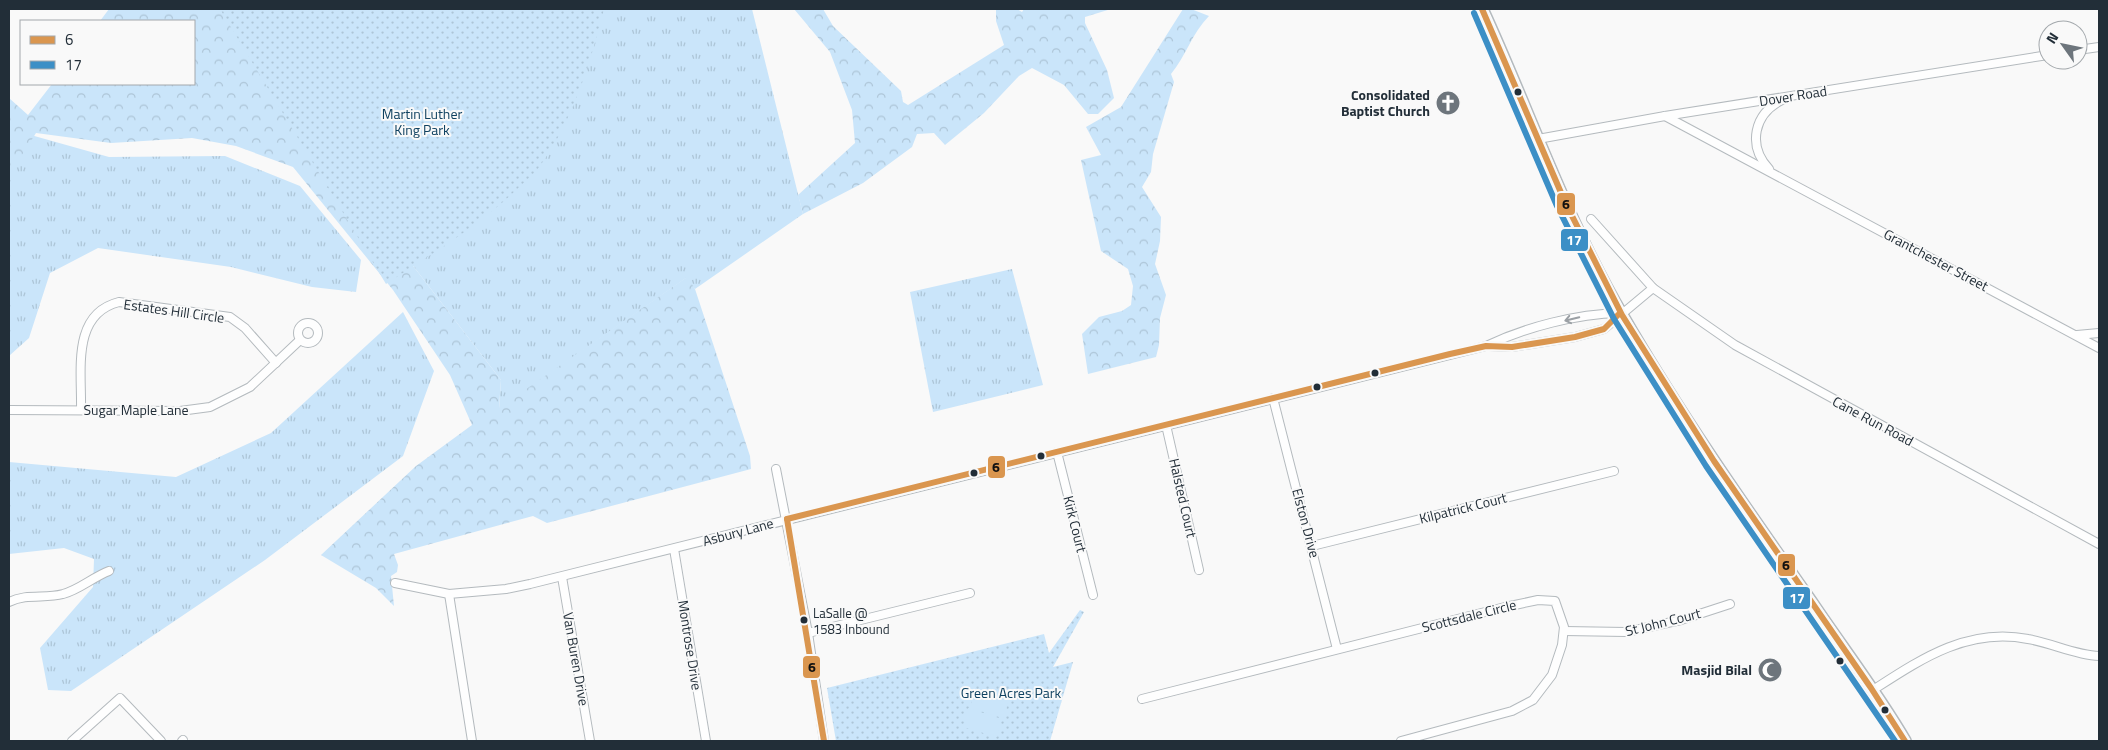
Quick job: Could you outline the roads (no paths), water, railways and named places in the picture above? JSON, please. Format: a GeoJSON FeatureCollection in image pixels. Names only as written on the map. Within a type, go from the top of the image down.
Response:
{"type":"FeatureCollection","features":[{"type":"Feature","properties":{"kind":"main road"},"geometry":{"type":"LineString","coordinates":[[1482,9],[1559,192],[1620,313],[1666,389],[1873,690],[1902,741]]}},
{"type":"Feature","properties":{"kind":"street","name":"Dover Road"},"geometry":{"type":"LineString","coordinates":[[1538,139],[1665,116],[2038,57]]}},
{"type":"Feature","properties":{"kind":"street","name":"Grantchester Street"},"geometry":{"type":"LineString","coordinates":[[1773,173],[1760,157],[1756,147],[1757,127],[1766,112],[1789,97]]}},
{"type":"Feature","properties":{"kind":"street","name":"Grantchester Street"},"geometry":{"type":"LineString","coordinates":[[1665,116],[2099,348]]}},
{"type":"Feature","properties":{"kind":"street","name":"Cane Run Road"},"geometry":{"type":"LineString","coordinates":[[1592,219],[1653,288],[1762,362],[2099,544]]}},
{"type":"Feature","properties":{"kind":"street"},"geometry":{"type":"LineString","coordinates":[[1620,313],[1653,288]]}},
{"type":"Feature","properties":{"kind":"street","name":"Estates Hill Circle"},"geometry":{"type":"LineString","coordinates":[[81,410],[84,333],[93,316],[111,304],[120,302],[230,317],[245,328],[276,363]]}},
{"type":"Feature","properties":{"kind":"street","name":"Asbury Lane"},"geometry":{"type":"LineString","coordinates":[[395,583],[449,594],[506,589],[562,577],[787,519],[1486,346],[1509,335],[1596,314],[1620,313]]}},
{"type":"Feature","properties":{"kind":"street","name":"Asbury Lane"},"geometry":{"type":"LineString","coordinates":[[1486,346],[1512,347],[1575,337],[1604,329],[1620,313]]}},
{"type":"Feature","properties":{"kind":"street"},"geometry":{"type":"LineString","coordinates":[[2075,335],[2099,333]]}},
{"type":"Feature","properties":{"kind":"street","name":"Sugar Maple Lane"},"geometry":{"type":"LineString","coordinates":[[9,410],[180,411],[210,407],[244,391],[300,340]]}},
{"type":"Feature","properties":{"kind":"street","name":"Elston Drive"},"geometry":{"type":"LineString","coordinates":[[1273,398],[1337,649]]}},
{"type":"Feature","properties":{"kind":"street","name":"Halsted Court"},"geometry":{"type":"LineString","coordinates":[[1166,425],[1199,570]]}},
{"type":"Feature","properties":{"kind":"street","name":"Kirk Court"},"geometry":{"type":"LineString","coordinates":[[1057,452],[1093,595]]}},
{"type":"Feature","properties":{"kind":"street"},"geometry":{"type":"LineString","coordinates":[[776,469],[808,634],[824,741]]}},
{"type":"Feature","properties":{"kind":"street","name":"Kilpatrick Court"},"geometry":{"type":"LineString","coordinates":[[1312,546],[1614,470]]}},
{"type":"Feature","properties":{"kind":"street","name":"Montrose Drive"},"geometry":{"type":"LineString","coordinates":[[674,549],[706,741]]}},
{"type":"Feature","properties":{"kind":"street"},"geometry":{"type":"LineString","coordinates":[[9,602],[21,597],[54,596],[69,592],[109,571]]}},
{"type":"Feature","properties":{"kind":"street","name":"Van Buren Drive"},"geometry":{"type":"LineString","coordinates":[[562,577],[590,741]]}},
{"type":"Feature","properties":{"kind":"street"},"geometry":{"type":"LineString","coordinates":[[449,594],[472,741]]}},
{"type":"Feature","properties":{"kind":"street"},"geometry":{"type":"LineString","coordinates":[[808,634],[970,594]]}},
{"type":"Feature","properties":{"kind":"street","name":"Scottsdale Circle"},"geometry":{"type":"LineString","coordinates":[[1142,699],[1546,598],[1555,601],[1562,617],[1564,631]]}},
{"type":"Feature","properties":{"kind":"street","name":"St John Court"},"geometry":{"type":"LineString","coordinates":[[1564,631],[1594,634],[1641,630],[1730,604]]}},
{"type":"Feature","properties":{"kind":"street"},"geometry":{"type":"LineString","coordinates":[[1404,741],[1512,711],[1529,703],[1552,675],[1564,631]]}},
{"type":"Feature","properties":{"kind":"street"},"geometry":{"type":"LineString","coordinates":[[1873,690],[1932,652],[1960,642],[1986,637],[2025,638],[2099,656]]}},
{"type":"Feature","properties":{"kind":"street"},"geometry":{"type":"LineString","coordinates":[[72,741],[120,698],[161,741]]}},
{"type":"Feature","properties":{"kind":"place","name":"Consolidated Baptist Church"},"geometry":{"type":"Point","coordinates":[1448,103]}},
{"type":"Feature","properties":{"kind":"place","name":"LaSalle @ 1583 Inbound"},"geometry":{"type":"Point","coordinates":[804,620]}},
{"type":"Feature","properties":{"kind":"place","name":"Masjid Bilal"},"geometry":{"type":"Point","coordinates":[1770,670]}},
{"type":"Feature","properties":{"kind":"park label","name":"Martin Luther King Park"},"geometry":{"type":"Point","coordinates":[422,122]}},
{"type":"Feature","properties":{"kind":"park label","name":"Green Acres Park"},"geometry":{"type":"Point","coordinates":[1011,693]}}]}
